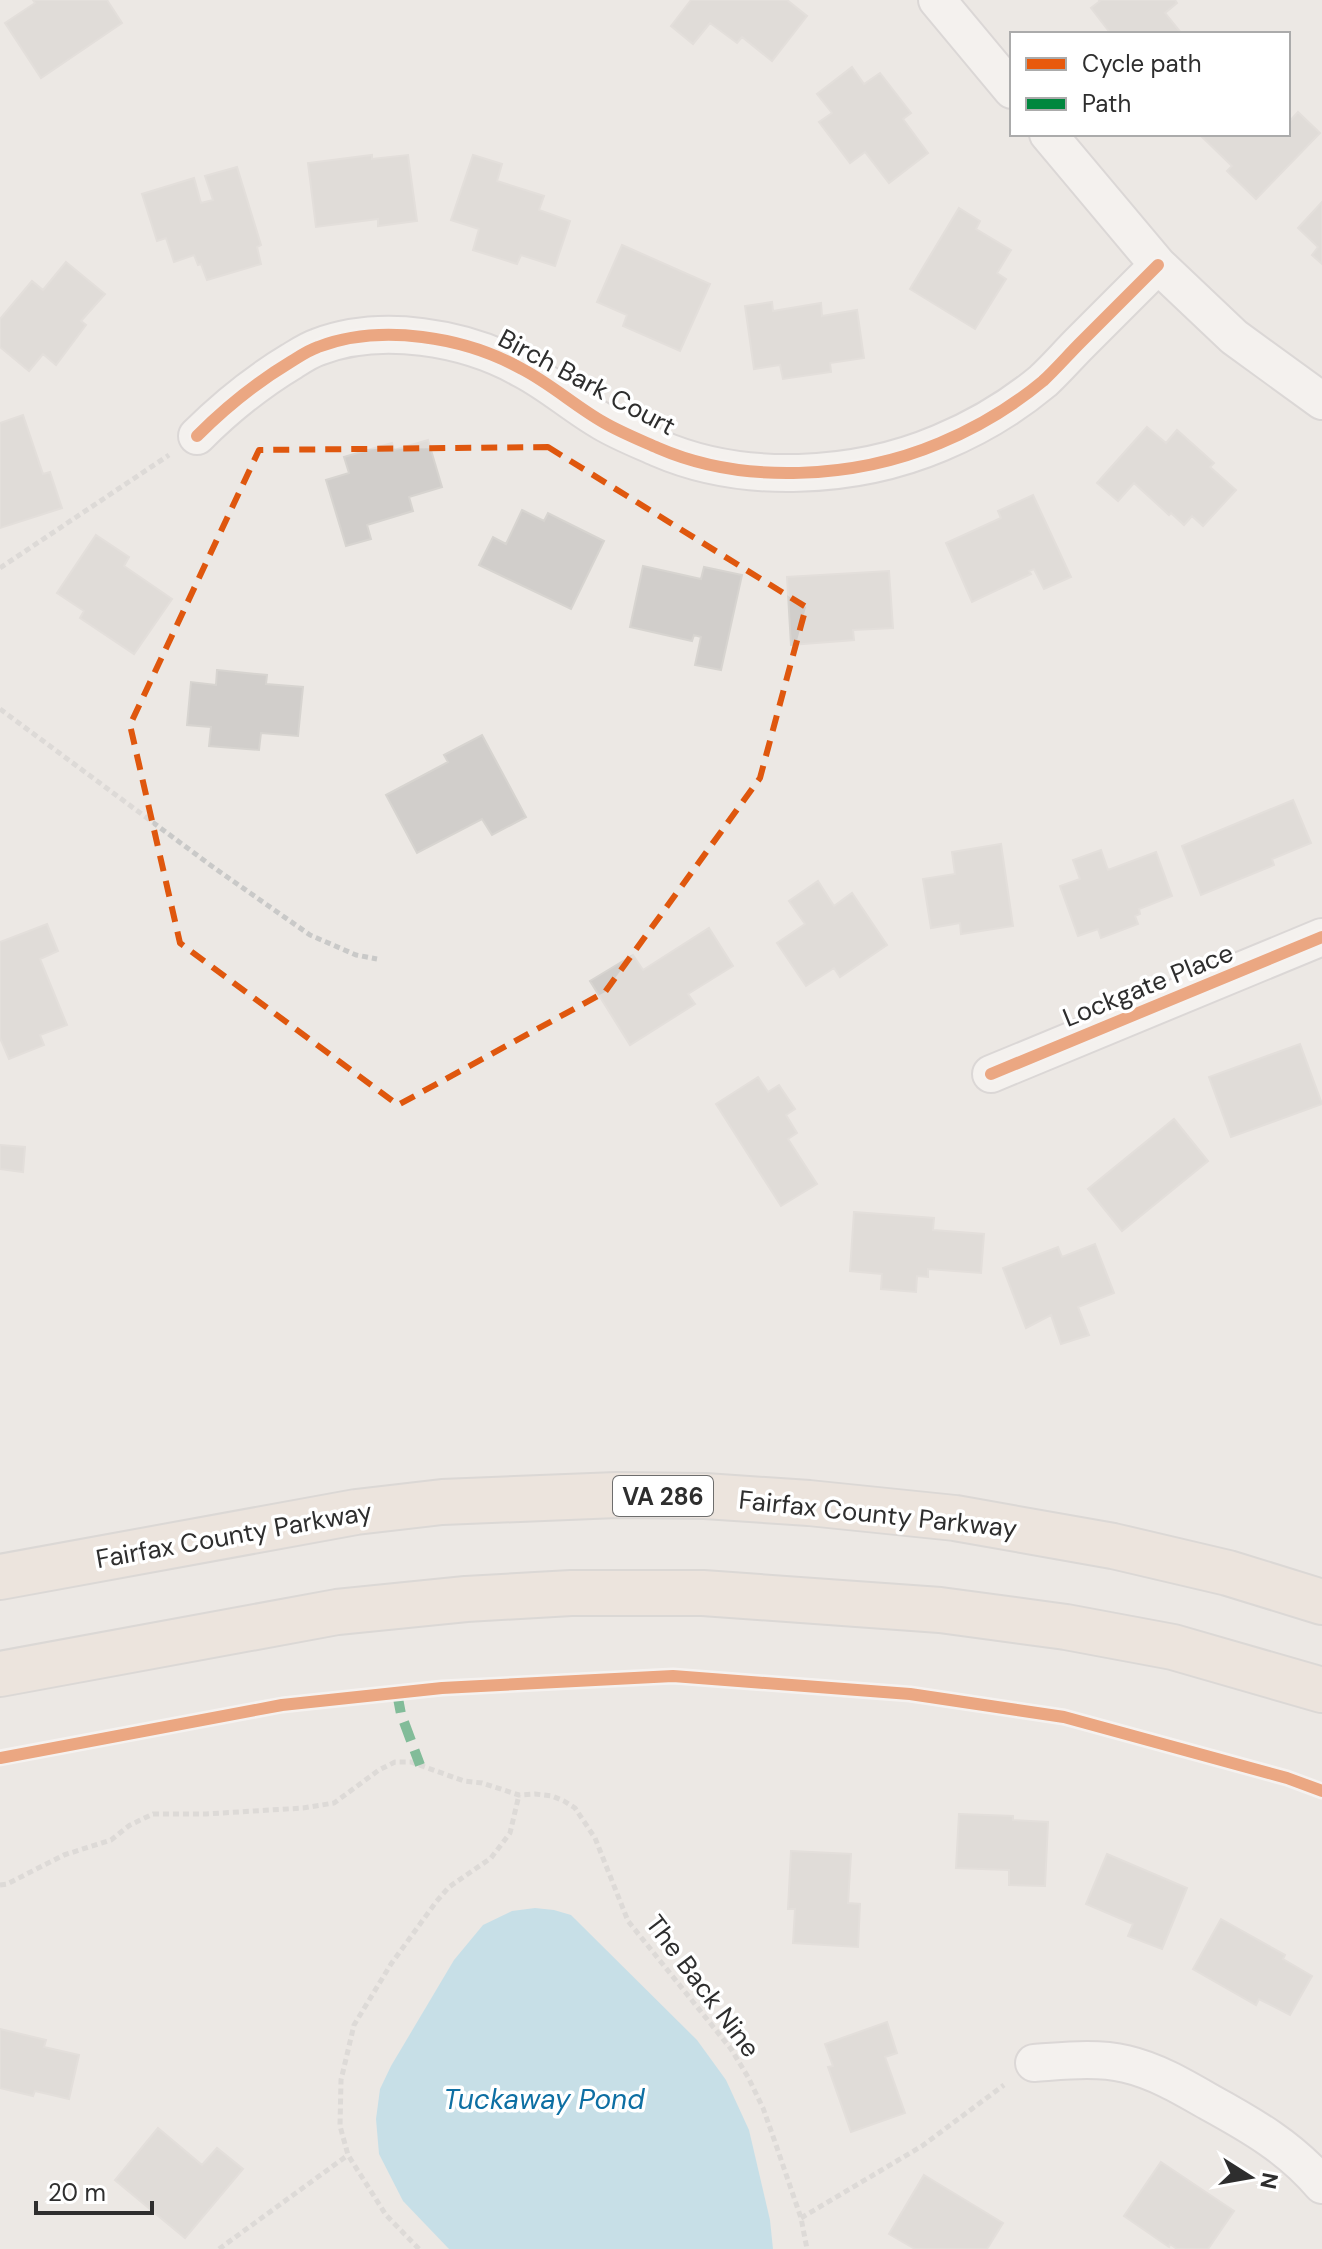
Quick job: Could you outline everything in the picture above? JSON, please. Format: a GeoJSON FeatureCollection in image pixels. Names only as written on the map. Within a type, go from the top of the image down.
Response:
{"type":"FeatureCollection","features":[{"type":"Feature","properties":{"kind":"highway","name":"Fairfax County Parkway"},"geometry":{"type":"LineString","coordinates":[[0,1577],[325,1517],[442,1502],[555,1497],[705,1496],[809,1503],[969,1520],[1113,1546],[1228,1573],[1322,1602]]}},
{"type":"Feature","properties":{"kind":"highway"},"geometry":{"type":"LineString","coordinates":[[0,1674],[337,1612],[466,1599],[703,1593],[940,1610],[1066,1627],[1173,1647],[1322,1690]]}},
{"type":"Feature","properties":{"kind":"street"},"geometry":{"type":"LineString","coordinates":[[937,0],[1010,88]]}},
{"type":"Feature","properties":{"kind":"street"},"geometry":{"type":"LineString","coordinates":[[1050,136],[1158,265],[1234,337],[1322,401]]}},
{"type":"Feature","properties":{"kind":"street","name":"Birch Bark Court"},"geometry":{"type":"LineString","coordinates":[[197,436],[220,413],[266,377],[315,347],[367,336],[425,337],[473,347],[522,369],[604,422],[661,449],[712,465],[769,473],[826,472],[882,463],[940,443],[994,416],[1043,380],[1158,265]]}},
{"type":"Feature","properties":{"kind":"street","name":"Lockgate Place"},"geometry":{"type":"LineString","coordinates":[[991,1074],[1322,937]]}},
{"type":"Feature","properties":{"kind":"street"},"geometry":{"type":"LineString","coordinates":[[1034,2063],[1081,2059],[1125,2064],[1168,2079],[1265,2133],[1308,2168],[1322,2185]]}},
{"type":"Feature","properties":{"kind":"path"},"geometry":{"type":"LineString","coordinates":[[0,568],[197,436]]}},
{"type":"Feature","properties":{"kind":"path"},"geometry":{"type":"LineString","coordinates":[[0,709],[310,935],[344,951],[377,959]]}},
{"type":"Feature","properties":{"kind":"path"},"geometry":{"type":"LineString","coordinates":[[419,2249],[386,2215],[348,2155],[340,2126],[341,2080],[354,2025],[391,1964],[449,1887],[491,1858],[510,1833],[519,1795]]}},
{"type":"Feature","properties":{"kind":"path"},"geometry":{"type":"LineString","coordinates":[[801,2218],[922,2146],[1034,2063]]}},
{"type":"Feature","properties":{"kind":"path"},"geometry":{"type":"LineString","coordinates":[[219,2249],[348,2155]]}},
{"type":"Feature","properties":{"kind":"highlighted area"},"geometry":{"type":"Polygon","coordinates":[[[548,447],[806,607],[760,778],[605,992],[398,1105],[180,943],[130,725],[259,450],[548,447]]]}},
{"type":"Feature","properties":{"kind":"water","name":"Tuckaway Pond"},"geometry":{"type":"Polygon","coordinates":[[[535,1908],[571,1915],[697,2040],[726,2080],[749,2130],[770,2220],[773,2249],[449,2249],[403,2201],[379,2154],[376,2119],[380,2089],[454,1960],[483,1925],[512,1911],[535,1908]]]}},
{"type":"Feature","properties":{"kind":"building"},"geometry":{"type":"Polygon","coordinates":[[[33,0],[107,0],[122,23],[41,78],[5,23],[35,3],[33,0]]]}},
{"type":"Feature","properties":{"kind":"building"},"geometry":{"type":"Polygon","coordinates":[[[691,0],[787,0],[807,16],[772,61],[742,37],[737,43],[710,23],[693,44],[671,26],[691,0]]]}},
{"type":"Feature","properties":{"kind":"building"},"geometry":{"type":"Polygon","coordinates":[[[1175,0],[1177,3],[1165,13],[1180,32],[1109,32],[1091,8],[1100,1],[1175,0]]]}},
{"type":"Feature","properties":{"kind":"building"},"geometry":{"type":"Polygon","coordinates":[[[852,67],[864,84],[880,73],[911,113],[903,119],[928,153],[889,183],[865,152],[850,163],[819,122],[832,113],[817,94],[852,67]]]}},
{"type":"Feature","properties":{"kind":"building"},"geometry":{"type":"Polygon","coordinates":[[[1298,112],[1320,133],[1256,199],[1227,171],[1232,166],[1201,136],[1290,136],[1290,121],[1298,112]]]}},
{"type":"Feature","properties":{"kind":"building"},"geometry":{"type":"Polygon","coordinates":[[[372,155],[372,159],[408,155],[417,221],[378,226],[378,219],[316,227],[308,163],[372,155]]]}},
{"type":"Feature","properties":{"kind":"building"},"geometry":{"type":"Polygon","coordinates":[[[473,155],[502,164],[497,181],[544,196],[539,210],[570,221],[555,266],[521,255],[517,264],[473,250],[479,229],[451,220],[473,155]]]}},
{"type":"Feature","properties":{"kind":"building"},"geometry":{"type":"Polygon","coordinates":[[[237,167],[261,245],[257,247],[261,264],[207,280],[194,255],[174,262],[166,238],[157,241],[142,194],[194,178],[201,203],[213,200],[205,176],[237,167]]]}},
{"type":"Feature","properties":{"kind":"building"},"geometry":{"type":"Polygon","coordinates":[[[1322,202],[1322,264],[1312,255],[1318,247],[1298,228],[1322,202]]]}},
{"type":"Feature","properties":{"kind":"building"},"geometry":{"type":"Polygon","coordinates":[[[959,208],[980,221],[976,229],[1011,250],[997,273],[1006,279],[975,329],[910,289],[959,208]]]}},
{"type":"Feature","properties":{"kind":"building"},"geometry":{"type":"Polygon","coordinates":[[[622,245],[710,284],[680,351],[623,326],[627,315],[597,302],[622,245]]]}},
{"type":"Feature","properties":{"kind":"building"},"geometry":{"type":"Polygon","coordinates":[[[66,262],[105,294],[81,321],[86,325],[56,365],[43,354],[29,371],[0,347],[0,319],[32,281],[43,290],[66,262]]]}},
{"type":"Feature","properties":{"kind":"building"},"geometry":{"type":"Polygon","coordinates":[[[772,302],[773,311],[821,303],[822,316],[857,310],[864,358],[830,363],[831,372],[783,379],[780,365],[754,369],[745,306],[772,302]]]}},
{"type":"Feature","properties":{"kind":"building"},"geometry":{"type":"Polygon","coordinates":[[[23,415],[43,474],[50,472],[62,508],[0,528],[0,423],[23,415]]]}},
{"type":"Feature","properties":{"kind":"building"},"geometry":{"type":"Polygon","coordinates":[[[1147,427],[1166,443],[1177,430],[1214,463],[1210,467],[1236,490],[1203,526],[1192,516],[1184,525],[1134,483],[1118,501],[1097,483],[1147,427]]]}},
{"type":"Feature","properties":{"kind":"building"},"geometry":{"type":"Polygon","coordinates":[[[428,440],[442,487],[409,497],[413,511],[367,525],[371,539],[346,546],[326,480],[349,473],[344,457],[392,443],[394,450],[428,440]]]}},
{"type":"Feature","properties":{"kind":"building"},"geometry":{"type":"Polygon","coordinates":[[[1033,495],[1071,577],[1044,589],[1034,569],[1029,571],[1031,574],[972,602],[946,543],[1001,518],[998,511],[1033,495]]]}},
{"type":"Feature","properties":{"kind":"building"},"geometry":{"type":"Polygon","coordinates":[[[522,510],[544,521],[548,513],[604,541],[571,609],[479,565],[493,537],[506,544],[522,510]]]}},
{"type":"Feature","properties":{"kind":"building"},"geometry":{"type":"Polygon","coordinates":[[[96,535],[129,557],[124,566],[172,599],[134,654],[80,618],[84,611],[57,593],[96,535]]]}},
{"type":"Feature","properties":{"kind":"building"},"geometry":{"type":"Polygon","coordinates":[[[643,566],[701,579],[704,567],[742,575],[721,670],[695,665],[701,637],[694,635],[692,641],[630,627],[643,566]]]}},
{"type":"Feature","properties":{"kind":"building"},"geometry":{"type":"Polygon","coordinates":[[[889,571],[893,628],[853,630],[854,640],[791,645],[787,577],[889,571]]]}},
{"type":"Feature","properties":{"kind":"building"},"geometry":{"type":"Polygon","coordinates":[[[217,670],[267,675],[266,684],[303,687],[298,736],[261,733],[259,750],[209,746],[211,727],[187,725],[191,682],[216,685],[217,670]]]}},
{"type":"Feature","properties":{"kind":"building"},"geometry":{"type":"Polygon","coordinates":[[[482,735],[526,817],[492,835],[482,819],[417,853],[386,795],[448,762],[444,755],[482,735]]]}},
{"type":"Feature","properties":{"kind":"building"},"geometry":{"type":"Polygon","coordinates":[[[1293,800],[1311,843],[1272,859],[1274,865],[1201,895],[1182,846],[1293,800]]]}},
{"type":"Feature","properties":{"kind":"building"},"geometry":{"type":"Polygon","coordinates":[[[1001,844],[1013,926],[961,934],[960,923],[931,928],[923,879],[955,874],[952,852],[1001,844]]]}},
{"type":"Feature","properties":{"kind":"building"},"geometry":{"type":"Polygon","coordinates":[[[1101,850],[1108,870],[1156,852],[1172,896],[1139,909],[1140,914],[1135,916],[1138,924],[1101,938],[1098,929],[1078,936],[1060,886],[1080,879],[1073,860],[1101,850]]]}},
{"type":"Feature","properties":{"kind":"building"},"geometry":{"type":"Polygon","coordinates":[[[818,881],[834,906],[852,893],[887,945],[840,977],[834,968],[806,986],[777,943],[805,924],[789,901],[818,881]]]}},
{"type":"Feature","properties":{"kind":"building"},"geometry":{"type":"Polygon","coordinates":[[[47,924],[58,951],[40,959],[67,1025],[40,1035],[44,1045],[9,1059],[0,1038],[0,942],[47,924]]]}},
{"type":"Feature","properties":{"kind":"building"},"geometry":{"type":"Polygon","coordinates":[[[709,928],[733,966],[688,994],[695,1004],[630,1045],[590,981],[633,955],[643,970],[709,928]]]}},
{"type":"Feature","properties":{"kind":"building"},"geometry":{"type":"Polygon","coordinates":[[[1300,1044],[1322,1104],[1231,1137],[1209,1077],[1300,1044]]]}},
{"type":"Feature","properties":{"kind":"building"},"geometry":{"type":"Polygon","coordinates":[[[758,1077],[768,1092],[779,1085],[795,1109],[786,1115],[797,1133],[788,1139],[817,1184],[781,1206],[716,1104],[758,1077]]]}},
{"type":"Feature","properties":{"kind":"building"},"geometry":{"type":"Polygon","coordinates":[[[1174,1119],[1208,1161],[1122,1231],[1088,1189],[1174,1119]]]}},
{"type":"Feature","properties":{"kind":"building"},"geometry":{"type":"Polygon","coordinates":[[[0,1145],[25,1147],[23,1172],[0,1169],[0,1145]]]}},
{"type":"Feature","properties":{"kind":"building"},"geometry":{"type":"Polygon","coordinates":[[[854,1212],[934,1218],[933,1230],[984,1234],[981,1273],[928,1269],[928,1277],[917,1276],[916,1292],[881,1289],[882,1274],[850,1271],[854,1212]]]}},
{"type":"Feature","properties":{"kind":"building"},"geometry":{"type":"Polygon","coordinates":[[[1095,1244],[1114,1293],[1078,1307],[1089,1335],[1061,1344],[1051,1315],[1026,1328],[1003,1268],[1058,1247],[1062,1257],[1095,1244]]]}},
{"type":"Feature","properties":{"kind":"building"},"geometry":{"type":"Polygon","coordinates":[[[959,1814],[1013,1816],[1013,1820],[1048,1822],[1045,1886],[1009,1885],[1009,1870],[956,1868],[959,1814]]]}},
{"type":"Feature","properties":{"kind":"building"},"geometry":{"type":"Polygon","coordinates":[[[791,1851],[851,1854],[848,1903],[860,1904],[858,1947],[793,1943],[795,1909],[788,1909],[791,1851]]]}},
{"type":"Feature","properties":{"kind":"building"},"geometry":{"type":"Polygon","coordinates":[[[1107,1854],[1187,1888],[1162,1949],[1128,1936],[1133,1924],[1086,1904],[1107,1854]]]}},
{"type":"Feature","properties":{"kind":"building"},"geometry":{"type":"Polygon","coordinates":[[[1221,1919],[1285,1955],[1283,1959],[1312,1976],[1290,2015],[1259,1999],[1256,2005],[1193,1969],[1221,1919]]]}},
{"type":"Feature","properties":{"kind":"building"},"geometry":{"type":"Polygon","coordinates":[[[887,2022],[897,2053],[885,2057],[905,2113],[851,2132],[828,2067],[833,2066],[825,2044],[887,2022]]]}},
{"type":"Feature","properties":{"kind":"building"},"geometry":{"type":"Polygon","coordinates":[[[0,2029],[46,2040],[44,2047],[79,2055],[69,2099],[35,2091],[33,2096],[0,2088],[0,2029]]]}},
{"type":"Feature","properties":{"kind":"building"},"geometry":{"type":"Polygon","coordinates":[[[158,2128],[202,2165],[217,2148],[243,2169],[185,2238],[115,2180],[158,2128]]]}},
{"type":"Feature","properties":{"kind":"building"},"geometry":{"type":"Polygon","coordinates":[[[1161,2162],[1234,2211],[1208,2249],[1177,2249],[1170,2244],[1169,2247],[1124,2216],[1161,2162]]]}},
{"type":"Feature","properties":{"kind":"building"},"geometry":{"type":"Polygon","coordinates":[[[924,2175],[1003,2223],[987,2249],[915,2249],[889,2234],[924,2175]]]}},
{"type":"Feature","properties":{"kind":"marked path"},"geometry":{"type":"LineString","coordinates":[[397,1693],[401,1714],[420,1765]]}},
{"type":"Feature","properties":{"kind":"cycle path"},"geometry":{"type":"LineString","coordinates":[[197,436],[254,386],[308,351],[343,340],[395,335],[449,342],[499,358],[533,375],[610,426],[691,460],[726,468],[799,473],[872,464],[954,437],[1019,399],[1048,376],[1158,265]]}},
{"type":"Feature","properties":{"kind":"cycle path"},"geometry":{"type":"LineString","coordinates":[[991,1074],[1322,937]]}},
{"type":"Feature","properties":{"kind":"cycle path"},"geometry":{"type":"LineString","coordinates":[[0,1758],[282,1705],[442,1688],[673,1676],[910,1694],[1064,1717],[1287,1778],[1322,1791]]}}]}
